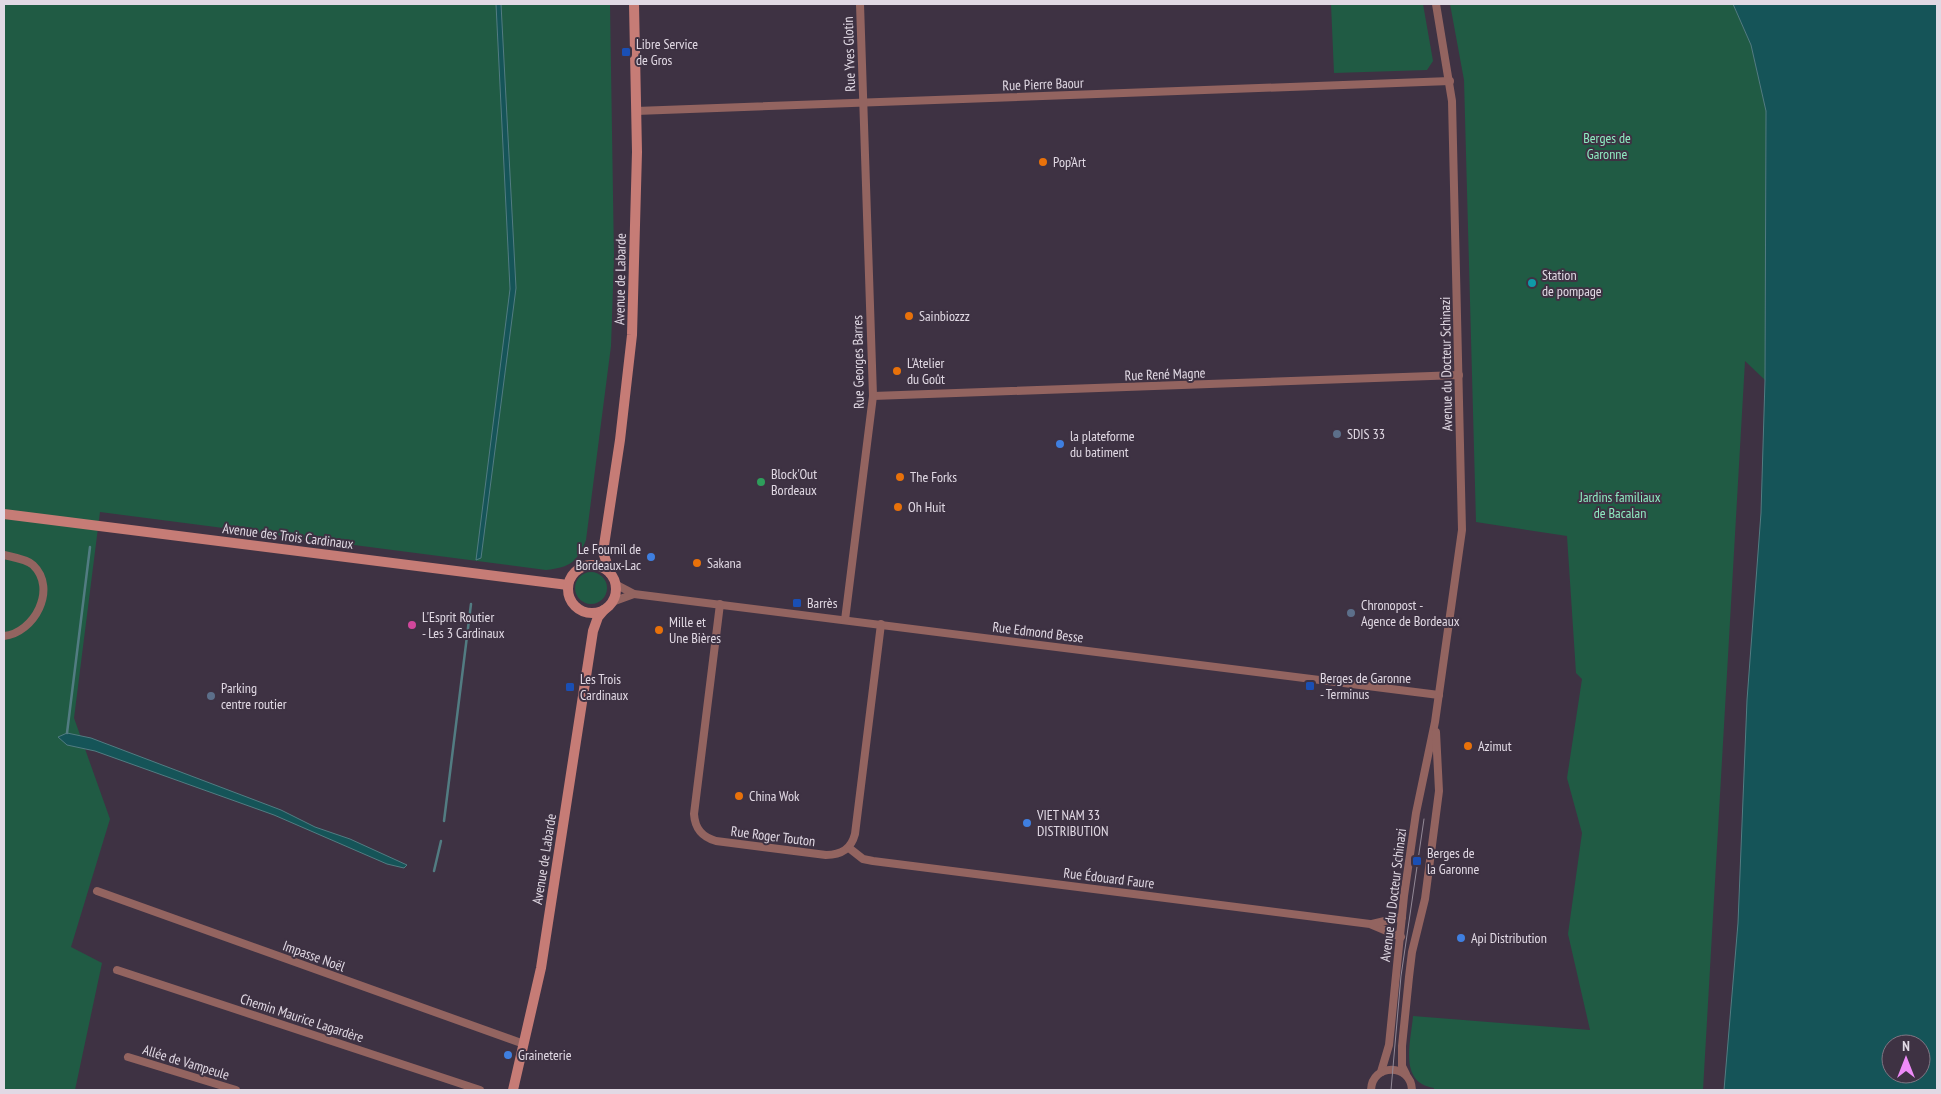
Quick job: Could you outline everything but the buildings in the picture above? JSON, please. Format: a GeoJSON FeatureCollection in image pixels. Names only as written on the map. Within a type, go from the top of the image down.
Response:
{"type":"FeatureCollection","features":[{"type":"Feature","properties":{"kind":"main road","name":"Avenue de Labarde"},"geometry":{"type":"LineString","coordinates":[[610,574],[603,552],[623,421],[632,334],[636,111],[634,4]]}},
{"type":"Feature","properties":{"kind":"main road","name":"Avenue des Trois Cardinaux"},"geometry":{"type":"LineString","coordinates":[[4,514],[568,585]]}},
{"type":"Feature","properties":{"kind":"main road"},"geometry":{"type":"LineString","coordinates":[[593,630],[589,619],[569,597],[568,585],[575,572],[597,560],[603,552]]}},
{"type":"Feature","properties":{"kind":"main road"},"geometry":{"type":"LineString","coordinates":[[581,610],[592,613],[604,610],[612,602],[616,584],[610,574],[600,566],[588,565]]}},
{"type":"Feature","properties":{"kind":"main road","name":"Avenue de Labarde"},"geometry":{"type":"LineString","coordinates":[[513,1090],[541,968],[593,630],[598,617],[604,610]]}},
{"type":"Feature","properties":{"kind":"street","name":"Rue Yves Glotin"},"geometry":{"type":"LineString","coordinates":[[860,4],[863,103]]}},
{"type":"Feature","properties":{"kind":"street","name":"Avenue du Docteur Schinazi"},"geometry":{"type":"LineString","coordinates":[[1371,1090],[1372,1082],[1381,1072],[1386,1057],[1392,1026],[1402,917],[1416,813],[1435,722],[1462,530],[1452,102],[1436,4]]}},
{"type":"Feature","properties":{"kind":"street","name":"Rue Pierre Baour"},"geometry":{"type":"LineString","coordinates":[[636,111],[1450,81]]}},
{"type":"Feature","properties":{"kind":"street","name":"Rue Georges Barres"},"geometry":{"type":"LineString","coordinates":[[846,620],[873,396],[863,103]]}},
{"type":"Feature","properties":{"kind":"street","name":"Rue René Magne"},"geometry":{"type":"LineString","coordinates":[[873,396],[1458,375]]}},
{"type":"Feature","properties":{"kind":"street"},"geometry":{"type":"LineString","coordinates":[[4,555],[32,564],[43,580],[43,596],[36,614],[26,627],[15,635],[4,636]]}},
{"type":"Feature","properties":{"kind":"street","name":"Rue Edmond Besse"},"geometry":{"type":"LineString","coordinates":[[616,584],[634,594],[1439,695]]}},
{"type":"Feature","properties":{"kind":"street","name":"Rue Edmond Besse"},"geometry":{"type":"LineString","coordinates":[[612,602],[634,594]]}},
{"type":"Feature","properties":{"kind":"street","name":"Rue Roger Touton"},"geometry":{"type":"LineString","coordinates":[[720,604],[694,814],[698,829],[708,839],[716,841],[817,854],[832,855],[849,848]]}},
{"type":"Feature","properties":{"kind":"street"},"geometry":{"type":"LineString","coordinates":[[849,848],[855,834],[881,624]]}},
{"type":"Feature","properties":{"kind":"street","name":"Avenue du Docteur Schinazi"},"geometry":{"type":"LineString","coordinates":[[1412,1090],[1410,1079],[1402,1066],[1402,1046],[1412,952],[1425,899],[1439,791],[1435,722]]}},
{"type":"Feature","properties":{"kind":"street","name":"Rue Édouard Faure"},"geometry":{"type":"LineString","coordinates":[[849,848],[863,859],[873,861],[1370,924],[1401,937]]}},
{"type":"Feature","properties":{"kind":"street","name":"Impasse Noël"},"geometry":{"type":"LineString","coordinates":[[97,891],[524,1044]]}},
{"type":"Feature","properties":{"kind":"street","name":"Rue Édouard Faure"},"geometry":{"type":"LineString","coordinates":[[1370,924],[1402,917]]}},
{"type":"Feature","properties":{"kind":"street","name":"Chemin Maurice Lagardère"},"geometry":{"type":"LineString","coordinates":[[117,970],[480,1090]]}},
{"type":"Feature","properties":{"kind":"street","name":"Allée de Vampeule"},"geometry":{"type":"LineString","coordinates":[[128,1057],[236,1090]]}},
{"type":"Feature","properties":{"kind":"street"},"geometry":{"type":"LineString","coordinates":[[1381,1072],[1393,1069],[1406,1074]]}},
{"type":"Feature","properties":{"kind":"green space"},"geometry":{"type":"Polygon","coordinates":[[[4,4],[610,4],[614,258],[611,346],[586,540],[579,554],[572,562],[562,567],[546,570],[100,512],[74,718],[110,819],[71,947],[102,963],[75,1090],[4,1090],[4,4]]]}},
{"type":"Feature","properties":{"kind":"green space"},"geometry":{"type":"Polygon","coordinates":[[[1331,4],[1423,4],[1433,61],[1427,70],[1334,73],[1331,4]]]}},
{"type":"Feature","properties":{"kind":"green space","name":"Berges de Garonne"},"geometry":{"type":"Polygon","coordinates":[[[1450,4],[1733,4],[1751,45],[1766,111],[1765,380],[1745,361],[1703,1090],[1434,1090],[1434,1088],[1423,1085],[1415,1078],[1411,1070],[1409,1049],[1413,1016],[1590,1030],[1568,934],[1582,833],[1567,778],[1582,679],[1576,673],[1567,536],[1476,522],[1464,80],[1450,4]]]}},
{"type":"Feature","properties":{"kind":"green space"},"geometry":{"type":"Polygon","coordinates":[[[591,572],[602,577],[607,588],[602,599],[591,604],[580,599],[575,588],[580,577],[591,572]]]}},
{"type":"Feature","properties":{"kind":"shaded area"},"geometry":{"type":"Polygon","coordinates":[[[496,4],[501,4],[516,288],[481,558],[476,560],[510,289],[496,4]]]}},
{"type":"Feature","properties":{"kind":"shaded area"},"geometry":{"type":"Polygon","coordinates":[[[1733,4],[1937,4],[1937,1090],[1724,1090],[1738,923],[1747,700],[1761,513],[1765,380],[1766,111],[1751,45],[1733,4]]]}},
{"type":"Feature","properties":{"kind":"shaded area"},"geometry":{"type":"Polygon","coordinates":[[[67,733],[91,738],[281,810],[315,827],[350,839],[407,865],[404,868],[387,864],[274,815],[95,751],[67,745],[58,737],[67,733]]]}},
{"type":"Feature","properties":{"kind":"waterway"},"geometry":{"type":"LineString","coordinates":[[67,733],[90,547]]}},
{"type":"Feature","properties":{"kind":"waterway"},"geometry":{"type":"LineString","coordinates":[[444,821],[471,604]]}},
{"type":"Feature","properties":{"kind":"waterway"},"geometry":{"type":"LineString","coordinates":[[434,871],[441,841]]}},
{"type":"Feature","properties":{"kind":"tram line"},"geometry":{"type":"LineString","coordinates":[[1391,1090],[1401,976],[1424,819]]}},
{"type":"Feature","properties":{"kind":"place","name":"Libre Service de Gros"},"geometry":{"type":"Point","coordinates":[626,52]}},
{"type":"Feature","properties":{"kind":"place","name":"Pop’Art"},"geometry":{"type":"Point","coordinates":[1043,162]}},
{"type":"Feature","properties":{"kind":"place","name":"Station de pompage"},"geometry":{"type":"Point","coordinates":[1532,283]}},
{"type":"Feature","properties":{"kind":"place","name":"Sainbiozzz"},"geometry":{"type":"Point","coordinates":[909,316]}},
{"type":"Feature","properties":{"kind":"place","name":"L'Atelier du Goût"},"geometry":{"type":"Point","coordinates":[897,371]}},
{"type":"Feature","properties":{"kind":"place","name":"SDIS 33"},"geometry":{"type":"Point","coordinates":[1337,434]}},
{"type":"Feature","properties":{"kind":"place","name":"la plateforme du batiment"},"geometry":{"type":"Point","coordinates":[1060,444]}},
{"type":"Feature","properties":{"kind":"place","name":"The Forks"},"geometry":{"type":"Point","coordinates":[900,477]}},
{"type":"Feature","properties":{"kind":"place","name":"Block'Out Bordeaux"},"geometry":{"type":"Point","coordinates":[761,482]}},
{"type":"Feature","properties":{"kind":"place","name":"Oh Huit"},"geometry":{"type":"Point","coordinates":[898,507]}},
{"type":"Feature","properties":{"kind":"place","name":"Le Fournil de Bordeaux-Lac"},"geometry":{"type":"Point","coordinates":[651,557]}},
{"type":"Feature","properties":{"kind":"place","name":"Sakana"},"geometry":{"type":"Point","coordinates":[697,563]}},
{"type":"Feature","properties":{"kind":"place","name":"Barrès"},"geometry":{"type":"Point","coordinates":[797,603]}},
{"type":"Feature","properties":{"kind":"place","name":"Chronopost - Agence de Bordeaux"},"geometry":{"type":"Point","coordinates":[1351,613]}},
{"type":"Feature","properties":{"kind":"place","name":"L'Esprit Routier - Les 3 Cardinaux"},"geometry":{"type":"Point","coordinates":[412,625]}},
{"type":"Feature","properties":{"kind":"place","name":"Mille et Une Bières"},"geometry":{"type":"Point","coordinates":[659,630]}},
{"type":"Feature","properties":{"kind":"place","name":"Berges de Garonne - Terminus"},"geometry":{"type":"Point","coordinates":[1310,686]}},
{"type":"Feature","properties":{"kind":"place","name":"Les Trois Cardinaux"},"geometry":{"type":"Point","coordinates":[570,687]}},
{"type":"Feature","properties":{"kind":"place","name":"Parking centre routier"},"geometry":{"type":"Point","coordinates":[211,696]}},
{"type":"Feature","properties":{"kind":"place","name":"Azimut"},"geometry":{"type":"Point","coordinates":[1468,746]}},
{"type":"Feature","properties":{"kind":"place","name":"China Wok"},"geometry":{"type":"Point","coordinates":[739,796]}},
{"type":"Feature","properties":{"kind":"place","name":"VIET NAM 33 DISTRIBUTION"},"geometry":{"type":"Point","coordinates":[1027,823]}},
{"type":"Feature","properties":{"kind":"place","name":"Berges de la Garonne"},"geometry":{"type":"Point","coordinates":[1417,861]}},
{"type":"Feature","properties":{"kind":"place","name":"Api Distribution"},"geometry":{"type":"Point","coordinates":[1461,938]}},
{"type":"Feature","properties":{"kind":"place","name":"Graineterie"},"geometry":{"type":"Point","coordinates":[508,1055]}},
{"type":"Feature","properties":{"kind":"park label","name":"Jardins familiaux de Bacalan"},"geometry":{"type":"Point","coordinates":[1620,506]}}]}
